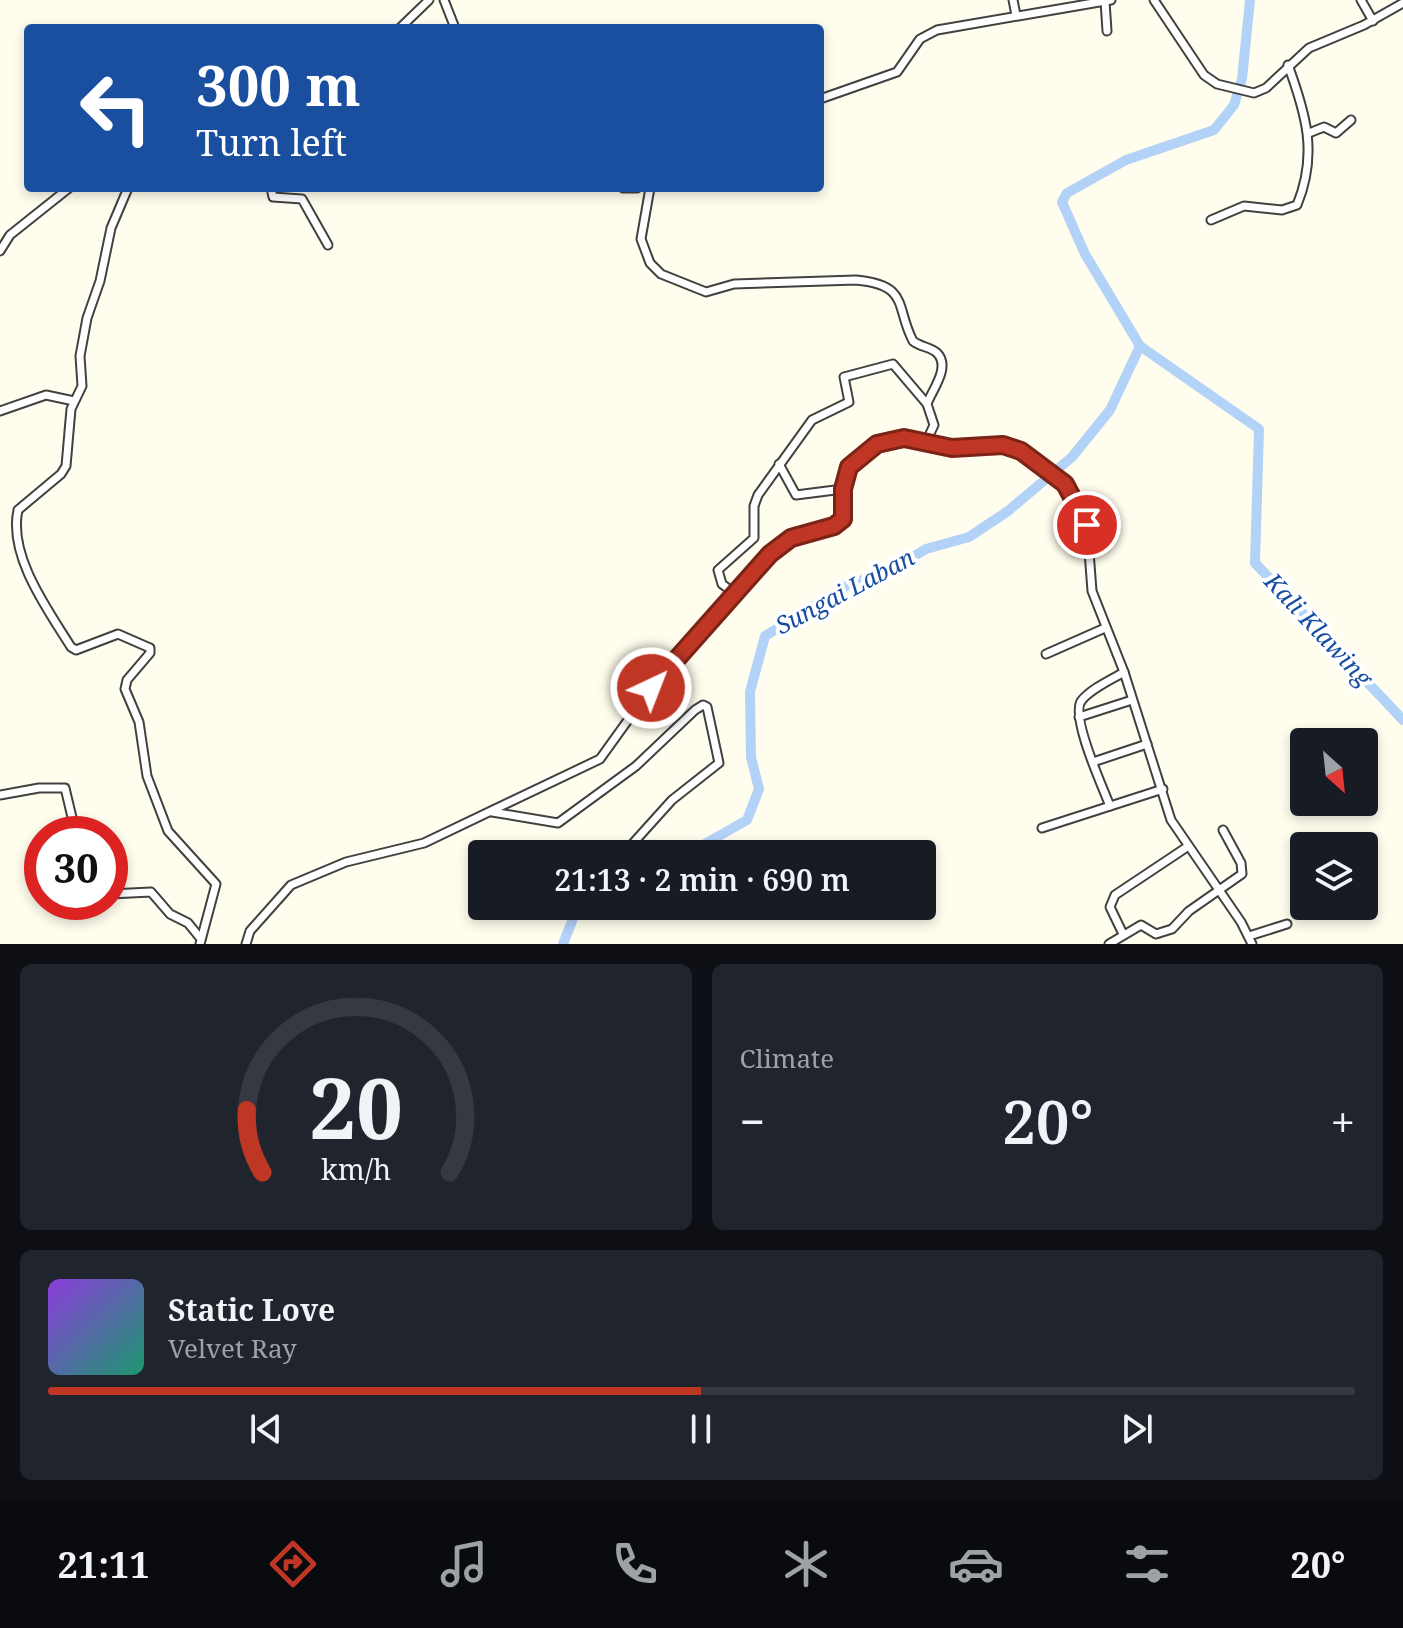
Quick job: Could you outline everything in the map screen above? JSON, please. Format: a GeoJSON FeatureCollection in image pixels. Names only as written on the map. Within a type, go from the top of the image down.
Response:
{"type":"FeatureCollection","features":[{"type":"Feature","properties":{"kind":"street"},"geometry":{"type":"LineString","coordinates":[[404,24],[429,0]]}},
{"type":"Feature","properties":{"kind":"street"},"geometry":{"type":"LineString","coordinates":[[444,0],[453,24]]}},
{"type":"Feature","properties":{"kind":"street"},"geometry":{"type":"LineString","coordinates":[[1013,0],[1016,15]]}},
{"type":"Feature","properties":{"kind":"street"},"geometry":{"type":"LineString","coordinates":[[824,98],[897,72],[917,42],[930,33],[1089,1],[1111,0]]}},
{"type":"Feature","properties":{"kind":"street"},"geometry":{"type":"LineString","coordinates":[[1154,0],[1200,71],[1213,82],[1242,91],[1260,91],[1315,44],[1373,21],[1403,3]]}},
{"type":"Feature","properties":{"kind":"street"},"geometry":{"type":"LineString","coordinates":[[1361,0],[1373,21]]}},
{"type":"Feature","properties":{"kind":"street"},"geometry":{"type":"LineString","coordinates":[[1101,1],[1107,31]]}},
{"type":"Feature","properties":{"kind":"street"},"geometry":{"type":"LineString","coordinates":[[1211,220],[1244,206],[1282,210],[1295,207],[1307,174],[1309,133],[1305,109],[1288,65]]}},
{"type":"Feature","properties":{"kind":"street"},"geometry":{"type":"LineString","coordinates":[[1309,133],[1324,127],[1336,133],[1351,120]]}},
{"type":"Feature","properties":{"kind":"street"},"geometry":{"type":"LineString","coordinates":[[0,251],[12,232],[64,192]]}},
{"type":"Feature","properties":{"kind":"street"},"geometry":{"type":"LineString","coordinates":[[126,192],[111,228],[100,281],[87,318],[80,356],[82,386],[74,401],[66,466],[61,474],[18,510],[16,530],[29,574],[71,647],[76,650],[118,634],[150,648],[150,653],[127,680],[125,695],[139,722],[147,776],[165,826],[215,881],[216,891],[201,941]]}},
{"type":"Feature","properties":{"kind":"street"},"geometry":{"type":"LineString","coordinates":[[272,192],[273,197],[302,199],[328,245]]}},
{"type":"Feature","properties":{"kind":"street"},"geometry":{"type":"LineString","coordinates":[[649,192],[641,228],[644,250],[661,274],[694,289],[706,292],[734,284],[856,280],[889,290],[904,309],[913,341],[935,351],[942,362],[942,373],[927,404]]}},
{"type":"Feature","properties":{"kind":"street"},"geometry":{"type":"LineString","coordinates":[[734,593],[722,584],[718,570],[754,538],[755,502],[812,420],[849,402],[843,378],[857,371],[895,364],[927,404],[934,425],[927,440]]}},
{"type":"Feature","properties":{"kind":"street"},"geometry":{"type":"LineString","coordinates":[[0,411],[46,395],[74,401]]}},
{"type":"Feature","properties":{"kind":"street"},"geometry":{"type":"LineString","coordinates":[[246,944],[250,931],[281,891],[291,885],[346,862],[424,843],[600,759],[651,688],[705,631],[770,554],[791,538],[834,526],[843,519],[843,489],[849,467],[877,444],[904,438],[927,440],[952,448],[1003,445],[1037,460],[1065,484],[1087,525],[1092,591],[1124,672],[1174,827],[1250,940],[1287,924]]}},
{"type":"Feature","properties":{"kind":"street"},"geometry":{"type":"LineString","coordinates":[[779,464],[796,495],[843,489]]}},
{"type":"Feature","properties":{"kind":"street"},"geometry":{"type":"LineString","coordinates":[[1046,654],[1105,628]]}},
{"type":"Feature","properties":{"kind":"street"},"geometry":{"type":"LineString","coordinates":[[1110,806],[1079,717],[1082,699],[1124,672]]}},
{"type":"Feature","properties":{"kind":"street"},"geometry":{"type":"LineString","coordinates":[[1079,717],[1132,700]]}},
{"type":"Feature","properties":{"kind":"street"},"geometry":{"type":"LineString","coordinates":[[490,812],[558,823],[636,766],[695,710],[707,707],[719,763],[672,800],[636,840]]}},
{"type":"Feature","properties":{"kind":"street"},"geometry":{"type":"LineString","coordinates":[[1093,762],[1147,744]]}},
{"type":"Feature","properties":{"kind":"street"},"geometry":{"type":"LineString","coordinates":[[0,795],[39,788],[65,788],[72,816]]}},
{"type":"Feature","properties":{"kind":"street"},"geometry":{"type":"LineString","coordinates":[[1042,828],[1163,789]]}},
{"type":"Feature","properties":{"kind":"street"},"geometry":{"type":"LineString","coordinates":[[1109,944],[1141,925],[1156,934],[1172,929],[1189,911],[1244,871],[1223,830]]}},
{"type":"Feature","properties":{"kind":"street"},"geometry":{"type":"LineString","coordinates":[[1123,934],[1110,907],[1115,895],[1187,847]]}},
{"type":"Feature","properties":{"kind":"street"},"geometry":{"type":"LineString","coordinates":[[128,893],[151,892],[170,914],[188,923],[201,941]]}},
{"type":"Feature","properties":{"kind":"waterway","name":"Kali Klawing"},"geometry":{"type":"LineString","coordinates":[[1250,0],[1242,79],[1234,105],[1214,130],[1126,160],[1067,193],[1062,202],[1085,254],[1140,346],[1259,429],[1255,563],[1403,720]]}},
{"type":"Feature","properties":{"kind":"waterway","name":"Sungai Laban"},"geometry":{"type":"LineString","coordinates":[[712,840],[747,820],[759,789],[751,757],[750,692],[765,636],[848,585],[889,571],[926,549],[969,537],[1008,511],[1072,457],[1110,410],[1140,346]]}},
{"type":"Feature","properties":{"kind":"waterway","name":"Sungai Laban"},"geometry":{"type":"LineString","coordinates":[[563,944],[572,920]]}},
{"type":"Feature","properties":{"kind":"route"},"geometry":{"type":"LineString","coordinates":[[651,688],[705,631],[770,554],[791,538],[834,526],[843,519],[843,489],[849,467],[877,444],[904,438],[927,440],[952,448],[1003,445],[1014,448],[1037,460],[1065,484],[1087,525]]}}]}
